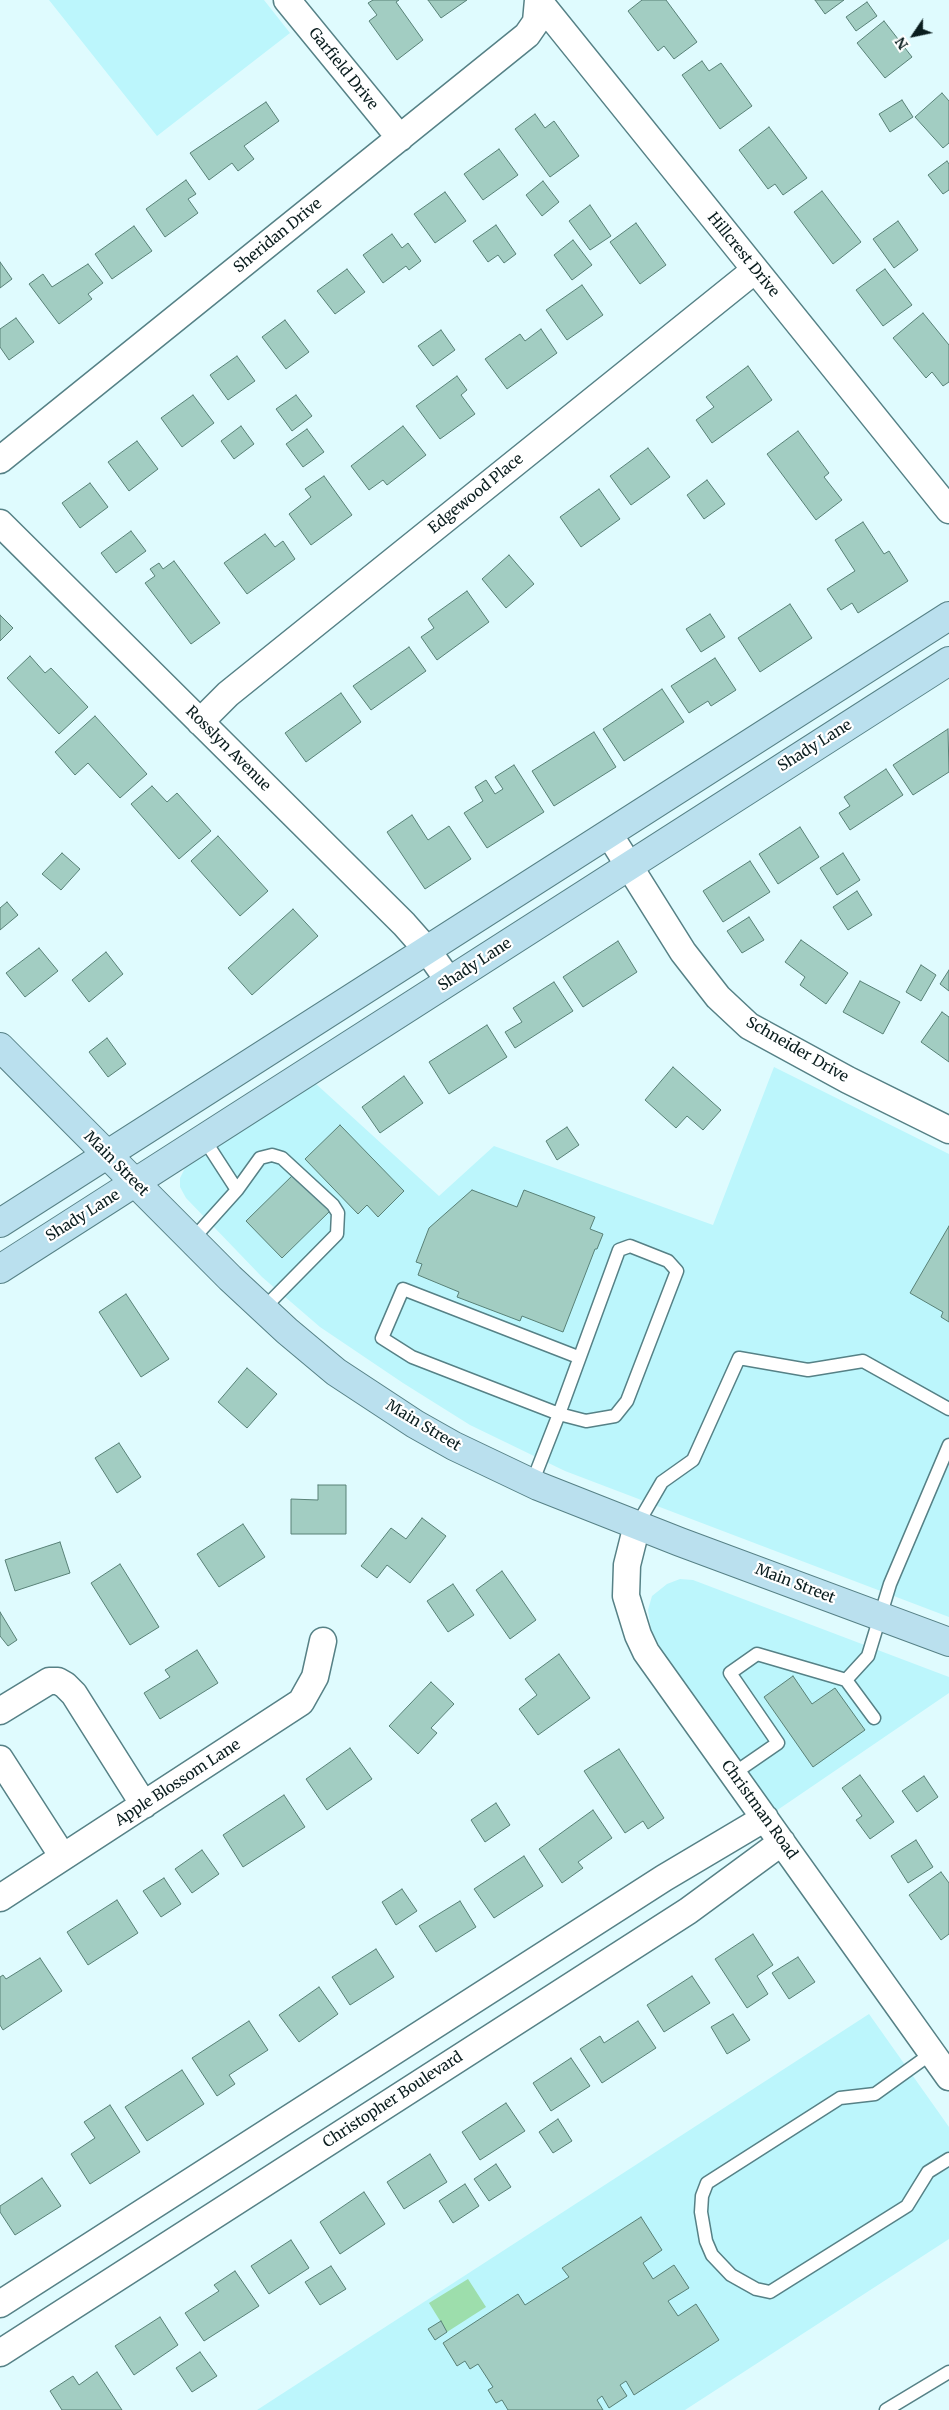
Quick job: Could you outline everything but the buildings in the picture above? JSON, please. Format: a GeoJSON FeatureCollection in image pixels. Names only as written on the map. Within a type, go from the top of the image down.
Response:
{"type":"FeatureCollection","features":[{"type":"Feature","properties":{"kind":"street","name":"Garfield Drive"},"geometry":{"type":"LineString","coordinates":[[287,0],[400,138]]}},
{"type":"Feature","properties":{"kind":"street","name":"Sheridan Drive"},"geometry":{"type":"LineString","coordinates":[[0,460],[527,35],[536,22],[538,0]]}},
{"type":"Feature","properties":{"kind":"street","name":"Hillcrest Drive"},"geometry":{"type":"LineString","coordinates":[[538,0],[949,510]]}},
{"type":"Feature","properties":{"kind":"street","name":"Edgewood Place"},"geometry":{"type":"LineString","coordinates":[[200,722],[228,694],[755,270]]}},
{"type":"Feature","properties":{"kind":"street","name":"Rosslyn Avenue"},"geometry":{"type":"LineString","coordinates":[[0,523],[427,950],[449,981]]}},
{"type":"Feature","properties":{"kind":"street"},"geometry":{"type":"LineString","coordinates":[[0,1223],[949,616]]}},
{"type":"Feature","properties":{"kind":"street","name":"Shady Lane"},"geometry":{"type":"LineString","coordinates":[[0,1269],[949,661]]}},
{"type":"Feature","properties":{"kind":"street","name":"Schneider Drive"},"geometry":{"type":"LineString","coordinates":[[609,834],[683,952],[718,997],[749,1026],[848,1080],[949,1130]]}},
{"type":"Feature","properties":{"kind":"street","name":"Main Street"},"geometry":{"type":"LineString","coordinates":[[0,1047],[192,1240],[264,1309],[336,1372],[415,1424],[454,1446],[532,1483],[637,1525],[949,1642]]}},
{"type":"Feature","properties":{"kind":"street"},"geometry":{"type":"LineString","coordinates":[[215,1086],[236,1118]]}},
{"type":"Feature","properties":{"kind":"street","name":"Christman Road"},"geometry":{"type":"LineString","coordinates":[[637,1525],[626,1565],[626,1596],[638,1635],[658,1671],[949,2077]]}},
{"type":"Feature","properties":{"kind":"street","name":"Apple Blossom Lane"},"geometry":{"type":"LineString","coordinates":[[0,1898],[301,1702],[315,1677],[323,1642]]}},
{"type":"Feature","properties":{"kind":"street"},"geometry":{"type":"LineString","coordinates":[[0,1711],[48,1681],[58,1681],[65,1685],[74,1694],[144,1805]]}},
{"type":"Feature","properties":{"kind":"street"},"geometry":{"type":"LineString","coordinates":[[0,1759],[63,1857]]}},
{"type":"Feature","properties":{"kind":"street"},"geometry":{"type":"LineString","coordinates":[[0,2304],[505,1979],[664,1878],[765,1818]]}},
{"type":"Feature","properties":{"kind":"street","name":"Christopher Boulevard"},"geometry":{"type":"LineString","coordinates":[[0,2353],[688,1911],[782,1842]]}},
{"type":"Feature","properties":{"kind":"lane"},"geometry":{"type":"LineString","coordinates":[[204,1139],[237,1190]]}},
{"type":"Feature","properties":{"kind":"lane"},"geometry":{"type":"LineString","coordinates":[[192,1240],[237,1190],[260,1158],[272,1155],[282,1158],[333,1205],[338,1213],[337,1234],[264,1309]]}},
{"type":"Feature","properties":{"kind":"lane"},"geometry":{"type":"LineString","coordinates":[[532,1483],[559,1414],[619,1250],[630,1246],[668,1260],[677,1271],[627,1401],[615,1416],[586,1421],[559,1414],[412,1357],[382,1338],[403,1289],[578,1358]]}},
{"type":"Feature","properties":{"kind":"lane"},"geometry":{"type":"LineString","coordinates":[[637,1525],[662,1482],[693,1460],[739,1358],[808,1370],[863,1360],[949,1409]]}},
{"type":"Feature","properties":{"kind":"lane"},"geometry":{"type":"LineString","coordinates":[[846,1680],[868,1656],[890,1584],[949,1444]]}},
{"type":"Feature","properties":{"kind":"lane"},"geometry":{"type":"LineString","coordinates":[[733,1774],[778,1744],[730,1673],[758,1654],[846,1680],[874,1718]]}},
{"type":"Feature","properties":{"kind":"lane"},"geometry":{"type":"LineString","coordinates":[[932,2053],[875,2094],[840,2098],[707,2183],[702,2196],[701,2212],[706,2241],[712,2254],[731,2275],[749,2286],[770,2292],[907,2206],[928,2172],[949,2158]]}},
{"type":"Feature","properties":{"kind":"lane"},"geometry":{"type":"LineString","coordinates":[[886,2410],[949,2372]]}},
{"type":"Feature","properties":{"kind":"shaded area"},"geometry":{"type":"Polygon","coordinates":[[[49,0],[264,0],[290,33],[157,136],[49,0]]]}},
{"type":"Feature","properties":{"kind":"shaded area"},"geometry":{"type":"Polygon","coordinates":[[[774,1067],[949,1154],[949,1617],[565,1471],[470,1425],[320,1327],[262,1277],[186,1198],[180,1187],[180,1178],[185,1168],[315,1083],[439,1196],[494,1146],[713,1225],[774,1067]]]}},
{"type":"Feature","properties":{"kind":"shaded area"},"geometry":{"type":"Polygon","coordinates":[[[680,1579],[693,1580],[949,1677],[949,1693],[776,1811],[661,1649],[651,1629],[648,1610],[652,1596],[667,1584],[680,1579]]]}},
{"type":"Feature","properties":{"kind":"shaded area"},"geometry":{"type":"Polygon","coordinates":[[[869,2014],[949,2127],[949,2239],[685,2410],[257,2410],[869,2014]]]}},
{"type":"Feature","properties":{"kind":"green space"},"geometry":{"type":"Polygon","coordinates":[[[468,2279],[486,2307],[447,2332],[429,2303],[468,2279]]]}}]}
